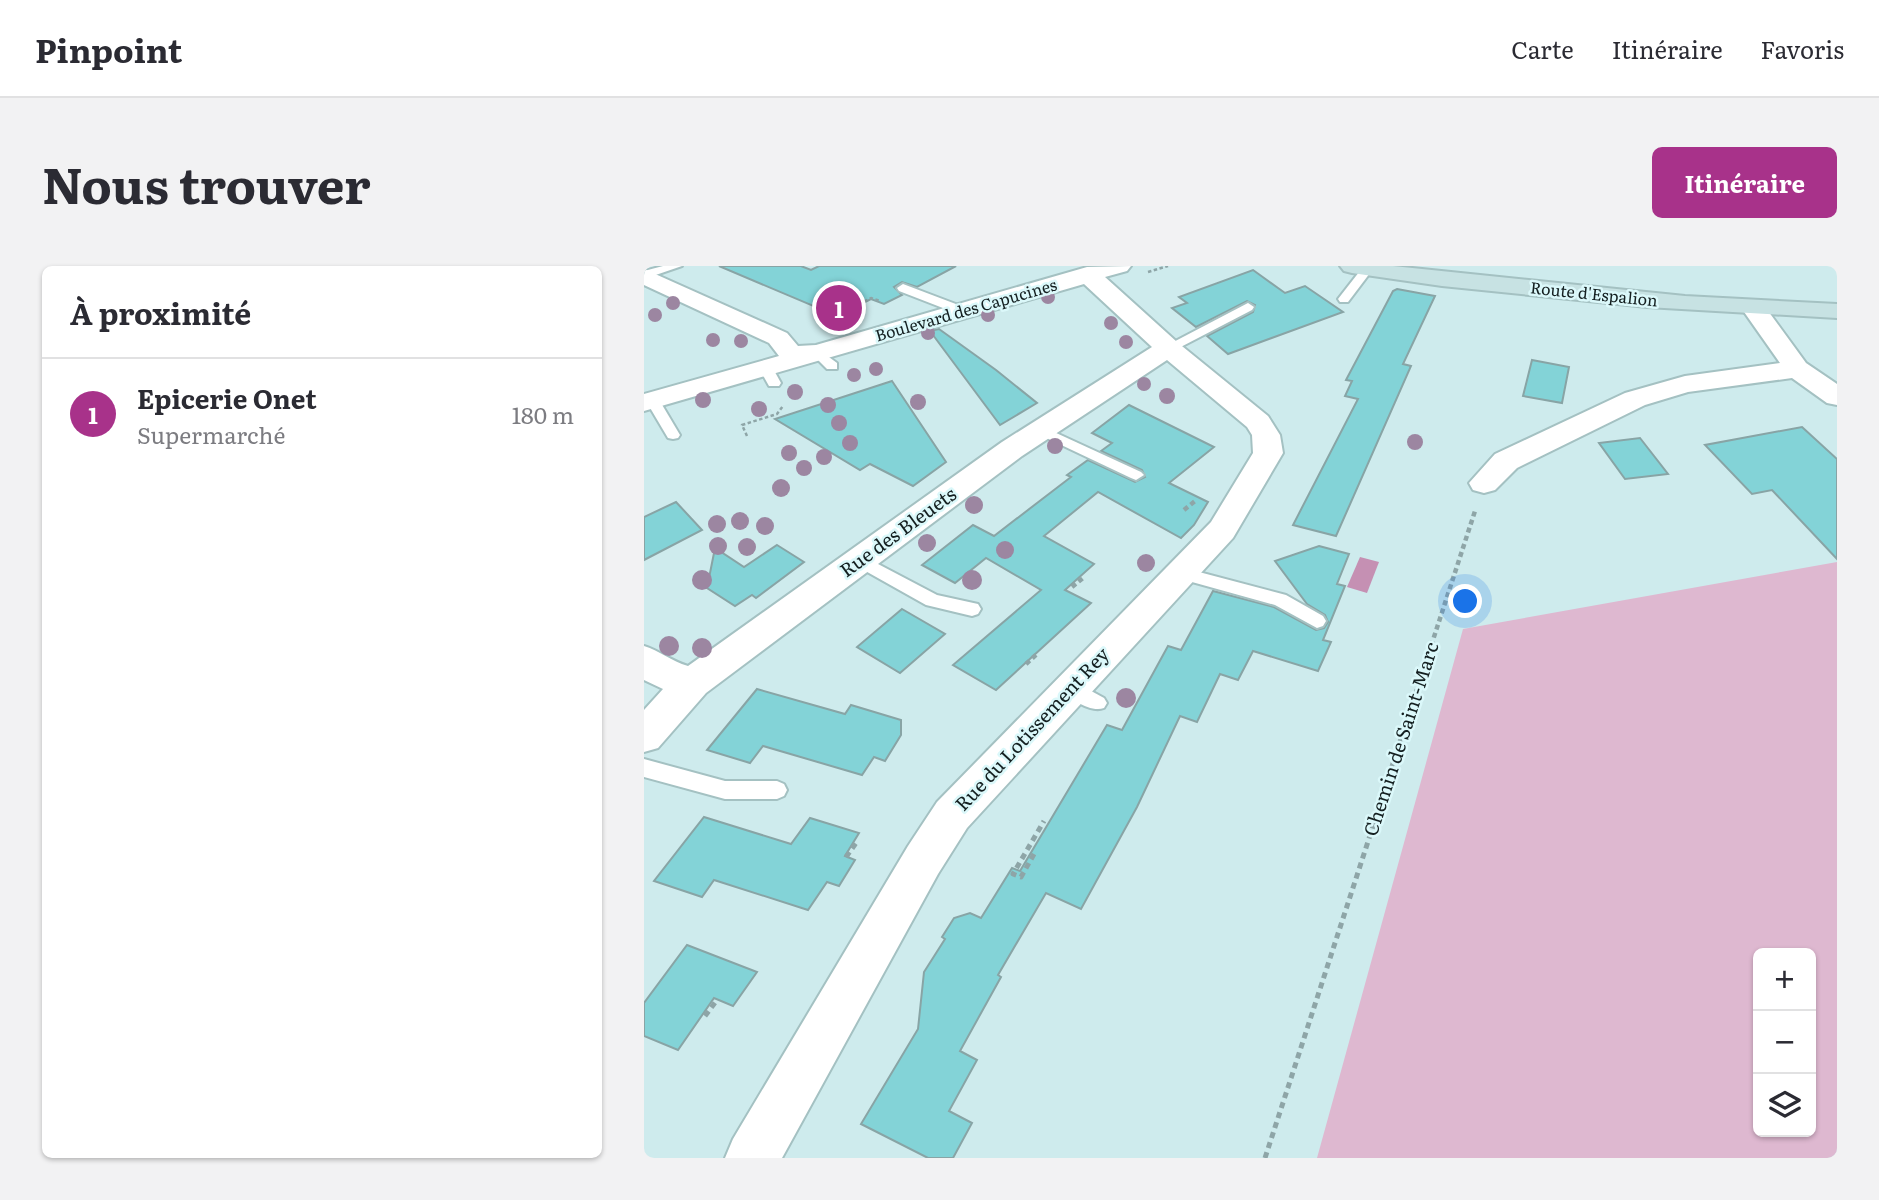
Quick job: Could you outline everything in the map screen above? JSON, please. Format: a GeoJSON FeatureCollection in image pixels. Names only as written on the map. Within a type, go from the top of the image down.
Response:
{"type":"FeatureCollection","features":[{"type":"Feature","properties":{"kind":"main road"},"geometry":{"type":"LineString","coordinates":[[1464,266],[1620,297]]}},
{"type":"Feature","properties":{"kind":"main road","name":"Route d'Espalion"},"geometry":{"type":"LineString","coordinates":[[1359,267],[1620,297],[1754,309],[1837,310]]}},
{"type":"Feature","properties":{"kind":"street","name":"Boulevard des Capucines"},"geometry":{"type":"LineString","coordinates":[[649,402],[770,376],[1093,270],[1119,266]]}},
{"type":"Feature","properties":{"kind":"street"},"geometry":{"type":"LineString","coordinates":[[1093,270],[1168,348]]}},
{"type":"Feature","properties":{"kind":"street"},"geometry":{"type":"LineString","coordinates":[[644,275],[778,338],[791,354],[825,359]]}},
{"type":"Feature","properties":{"kind":"street"},"geometry":{"type":"LineString","coordinates":[[1754,309],[1797,369],[1837,397]]}},
{"type":"Feature","properties":{"kind":"street","name":"Rue des Bleuets"},"geometry":{"type":"LineString","coordinates":[[644,736],[693,682],[1041,429],[1168,348]]}},
{"type":"Feature","properties":{"kind":"street","name":"Rue du Lotissement Rey"},"geometry":{"type":"LineString","coordinates":[[752,1158],[923,860],[952,815],[1084,695],[1180,573],[1222,530],[1268,453],[1266,435],[1258,422],[1168,348]]}},
{"type":"Feature","properties":{"kind":"street"},"geometry":{"type":"LineString","coordinates":[[1484,483],[1506,461],[1635,399],[1685,384],[1797,369]]}},
{"type":"Feature","properties":{"kind":"street"},"geometry":{"type":"LineString","coordinates":[[644,660],[663,674],[693,682]]}},
{"type":"Feature","properties":{"kind":"lane"},"geometry":{"type":"LineString","coordinates":[[644,275],[659,266]]}},
{"type":"Feature","properties":{"kind":"lane"},"geometry":{"type":"LineString","coordinates":[[644,275],[676,266]]}},
{"type":"Feature","properties":{"kind":"lane"},"geometry":{"type":"LineString","coordinates":[[1344,299],[1359,267]]}},
{"type":"Feature","properties":{"kind":"lane"},"geometry":{"type":"LineString","coordinates":[[903,288],[965,312]]}},
{"type":"Feature","properties":{"kind":"lane","name":"Rue des Bleuets"},"geometry":{"type":"LineString","coordinates":[[1168,348],[1248,307]]}},
{"type":"Feature","properties":{"kind":"lane"},"geometry":{"type":"LineString","coordinates":[[649,402],[674,435]]}},
{"type":"Feature","properties":{"kind":"lane"},"geometry":{"type":"LineString","coordinates":[[1041,429],[1136,475]]}},
{"type":"Feature","properties":{"kind":"lane"},"geometry":{"type":"LineString","coordinates":[[859,560],[932,600],[972,609]]}},
{"type":"Feature","properties":{"kind":"lane"},"geometry":{"type":"LineString","coordinates":[[1180,573],[1280,600],[1317,621]]}},
{"type":"Feature","properties":{"kind":"lane"},"geometry":{"type":"LineString","coordinates":[[644,768],[725,790],[777,790]]}},
{"type":"Feature","properties":{"kind":"path"},"geometry":{"type":"LineString","coordinates":[[859,303],[871,298]]}},
{"type":"Feature","properties":{"kind":"path"},"geometry":{"type":"LineString","coordinates":[[747,436],[742,425],[777,414],[784,405]]}},
{"type":"Feature","properties":{"kind":"path","name":"Chemin de Saint-Marc"},"geometry":{"type":"LineString","coordinates":[[1265,1158],[1484,483]]}},
{"type":"Feature","properties":{"kind":"path"},"geometry":{"type":"LineString","coordinates":[[1184,509],[1195,501]]}},
{"type":"Feature","properties":{"kind":"path"},"geometry":{"type":"LineString","coordinates":[[1072,587],[1083,578],[1080,576]]}},
{"type":"Feature","properties":{"kind":"path"},"geometry":{"type":"LineString","coordinates":[[1026,664],[1037,654]]}},
{"type":"Feature","properties":{"kind":"path"},"geometry":{"type":"LineString","coordinates":[[1034,854],[1021,877],[1013,874],[1044,821]]}},
{"type":"Feature","properties":{"kind":"path"},"geometry":{"type":"LineString","coordinates":[[846,857],[856,843]]}},
{"type":"Feature","properties":{"kind":"path"},"geometry":{"type":"LineString","coordinates":[[705,1016],[717,1000]]}},
{"type":"Feature","properties":{"kind":"shaded area"},"geometry":{"type":"Polygon","coordinates":[[[1360,557],[1379,562],[1367,593],[1347,587],[1360,557]]]}},
{"type":"Feature","properties":{"kind":"shaded area"},"geometry":{"type":"Polygon","coordinates":[[[1837,562],[1837,1158],[1317,1158],[1463,629],[1837,562]]]}},
{"type":"Feature","properties":{"kind":"building"},"geometry":{"type":"Polygon","coordinates":[[[719,266],[801,266],[811,270],[819,266],[956,266],[917,287],[902,282],[894,287],[902,295],[884,304],[871,299],[837,316],[719,266]]]}},
{"type":"Feature","properties":{"kind":"building"},"geometry":{"type":"Polygon","coordinates":[[[1253,270],[1285,293],[1305,286],[1343,312],[1228,354],[1207,336],[1253,312],[1255,305],[1247,301],[1196,327],[1172,308],[1187,303],[1179,297],[1253,270]]]}},
{"type":"Feature","properties":{"kind":"building"},"geometry":{"type":"Polygon","coordinates":[[[1397,289],[1435,296],[1403,364],[1411,366],[1336,536],[1293,525],[1358,399],[1345,396],[1352,381],[1346,380],[1393,291],[1397,289]]]}},
{"type":"Feature","properties":{"kind":"building"},"geometry":{"type":"Polygon","coordinates":[[[939,329],[1037,403],[1000,425],[930,331],[939,329]]]}},
{"type":"Feature","properties":{"kind":"building"},"geometry":{"type":"Polygon","coordinates":[[[1532,360],[1569,367],[1562,403],[1523,396],[1532,360]]]}},
{"type":"Feature","properties":{"kind":"building"},"geometry":{"type":"Polygon","coordinates":[[[892,381],[946,462],[913,486],[870,464],[860,470],[775,419],[892,381]]]}},
{"type":"Feature","properties":{"kind":"building"},"geometry":{"type":"Polygon","coordinates":[[[1129,405],[1214,447],[1169,483],[1208,502],[1194,525],[1181,538],[1098,492],[1044,536],[1094,564],[1065,590],[1091,603],[996,690],[953,665],[1041,590],[986,558],[955,583],[922,565],[973,525],[994,536],[1071,477],[1067,475],[1088,460],[1135,482],[1145,477],[1142,470],[1101,451],[1112,443],[1092,433],[1129,405]]]}},
{"type":"Feature","properties":{"kind":"building"},"geometry":{"type":"Polygon","coordinates":[[[1802,427],[1837,459],[1837,559],[1772,490],[1752,494],[1705,445],[1802,427]]]}},
{"type":"Feature","properties":{"kind":"building"},"geometry":{"type":"Polygon","coordinates":[[[1640,438],[1668,474],[1625,479],[1599,443],[1640,438]]]}},
{"type":"Feature","properties":{"kind":"building"},"geometry":{"type":"Polygon","coordinates":[[[676,502],[702,530],[644,560],[644,517],[676,502]]]}},
{"type":"Feature","properties":{"kind":"building"},"geometry":{"type":"Polygon","coordinates":[[[777,545],[804,562],[756,598],[752,595],[735,606],[707,588],[715,548],[744,567],[777,545]]]}},
{"type":"Feature","properties":{"kind":"building"},"geometry":{"type":"Polygon","coordinates":[[[1319,546],[1349,554],[1337,584],[1345,586],[1323,640],[1331,642],[1318,671],[1253,651],[1238,680],[1220,674],[1197,722],[1180,716],[1137,807],[1081,909],[1046,893],[998,975],[1001,977],[960,1051],[977,1060],[949,1111],[972,1123],[953,1158],[928,1158],[861,1124],[918,1029],[924,972],[945,939],[942,937],[954,918],[970,913],[981,918],[1012,868],[1020,871],[1107,725],[1122,730],[1168,646],[1181,650],[1213,591],[1274,607],[1316,630],[1324,628],[1328,622],[1325,615],[1307,604],[1275,561],[1319,546]]]}},
{"type":"Feature","properties":{"kind":"building"},"geometry":{"type":"Polygon","coordinates":[[[902,609],[945,634],[900,673],[857,647],[902,609]]]}},
{"type":"Feature","properties":{"kind":"building"},"geometry":{"type":"Polygon","coordinates":[[[757,689],[845,714],[851,705],[901,720],[901,735],[885,761],[874,757],[862,775],[763,746],[750,763],[707,750],[757,689]]]}},
{"type":"Feature","properties":{"kind":"building"},"geometry":{"type":"Polygon","coordinates":[[[704,817],[791,844],[810,818],[859,833],[845,856],[855,860],[839,886],[827,882],[808,910],[714,880],[702,897],[654,881],[704,817]]]}},
{"type":"Feature","properties":{"kind":"building"},"geometry":{"type":"Polygon","coordinates":[[[687,945],[757,972],[733,1006],[714,998],[678,1050],[644,1036],[644,1003],[687,945]]]}},
{"type":"Feature","properties":{"kind":"place","name":"Epicerie Onet"},"geometry":{"type":"Point","coordinates":[839,308]}}]}
